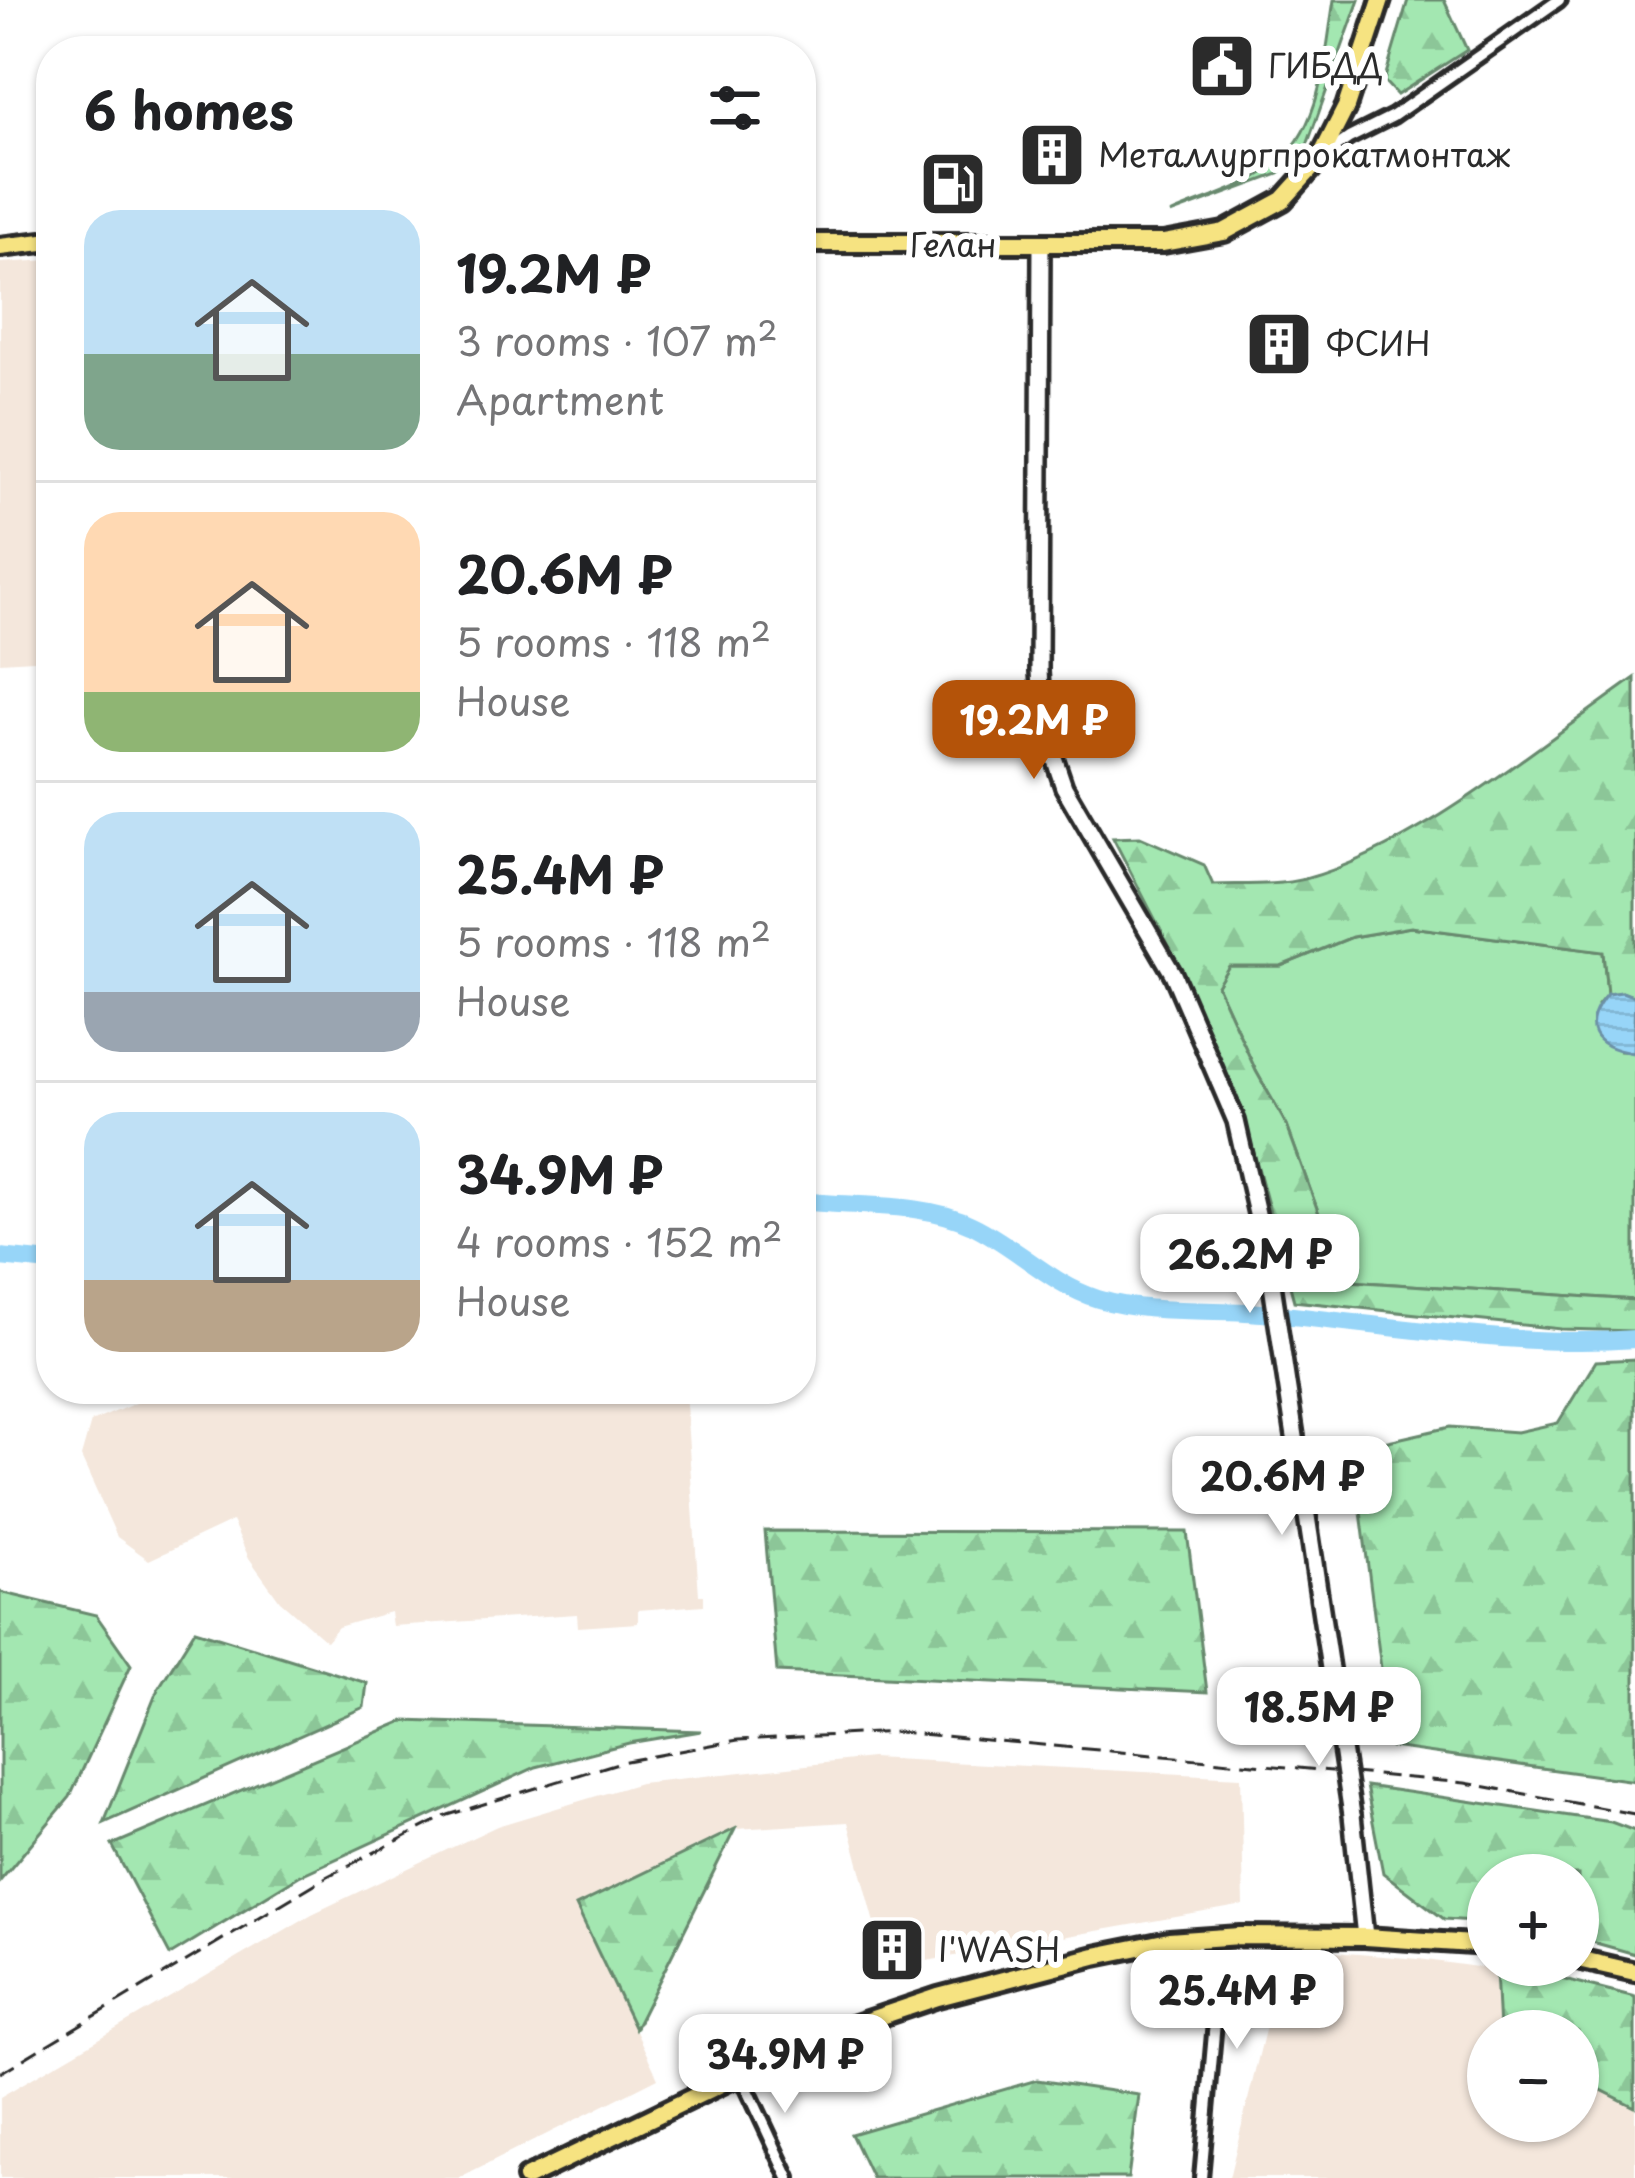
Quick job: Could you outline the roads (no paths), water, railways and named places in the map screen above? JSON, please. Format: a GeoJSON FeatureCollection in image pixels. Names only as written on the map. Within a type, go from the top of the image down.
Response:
{"type":"FeatureCollection","features":[{"type":"Feature","properties":{"kind":"main road"},"geometry":{"type":"LineString","coordinates":[[816,243],[1163,243],[1224,232],[1282,200],[1319,160],[1346,107],[1381,0]]}},
{"type":"Feature","properties":{"kind":"main road"},"geometry":{"type":"LineString","coordinates":[[0,247],[36,243]]}},
{"type":"Feature","properties":{"kind":"main road"},"geometry":{"type":"LineString","coordinates":[[1041,243],[1042,722],[1064,787],[1173,974],[1219,1075],[1250,1171],[1270,1271],[1337,1715],[1365,1937]]}},
{"type":"Feature","properties":{"kind":"main road"},"geometry":{"type":"LineString","coordinates":[[526,2178],[816,2038],[897,2009],[1095,1956],[1192,1939],[1365,1937],[1467,1944]]}},
{"type":"Feature","properties":{"kind":"main road"},"geometry":{"type":"LineString","coordinates":[[1599,1964],[1635,1972]]}},
{"type":"Feature","properties":{"kind":"street"},"geometry":{"type":"LineString","coordinates":[[1319,160],[1348,138],[1393,116],[1559,0]]}},
{"type":"Feature","properties":{"kind":"street"},"geometry":{"type":"LineString","coordinates":[[1192,1939],[1216,2011],[1202,2178]]}},
{"type":"Feature","properties":{"kind":"street"},"geometry":{"type":"LineString","coordinates":[[740,2073],[789,2178]]}},
{"type":"Feature","properties":{"kind":"water"},"geometry":{"type":"Polygon","coordinates":[[[1607,994],[1635,997],[1633,1053],[1608,1046],[1594,1034],[1594,1016],[1607,994]]]}},
{"type":"Feature","properties":{"kind":"waterway"},"geometry":{"type":"LineString","coordinates":[[816,1202],[953,1217],[1064,1284],[1118,1304],[1262,1313],[1496,1338],[1635,1339]]}},
{"type":"Feature","properties":{"kind":"waterway"},"geometry":{"type":"LineString","coordinates":[[0,1257],[36,1261]]}},
{"type":"Feature","properties":{"kind":"railway"},"geometry":{"type":"LineString","coordinates":[[0,2073],[328,1876],[448,1815],[621,1762],[738,1740],[898,1732],[1465,1783],[1635,1814]]}},
{"type":"Feature","properties":{"kind":"place","name":"ГИБДД"},"geometry":{"type":"Point","coordinates":[1222,66]}},
{"type":"Feature","properties":{"kind":"place","name":"Металлургпрокатмонтаж"},"geometry":{"type":"Point","coordinates":[1052,155]}},
{"type":"Feature","properties":{"kind":"place","name":"Гелан"},"geometry":{"type":"Point","coordinates":[953,184]}},
{"type":"Feature","properties":{"kind":"place","name":"ФСИН"},"geometry":{"type":"Point","coordinates":[1279,344]}},
{"type":"Feature","properties":{"kind":"place","name":"I'WASH"},"geometry":{"type":"Point","coordinates":[892,1950]}}]}
